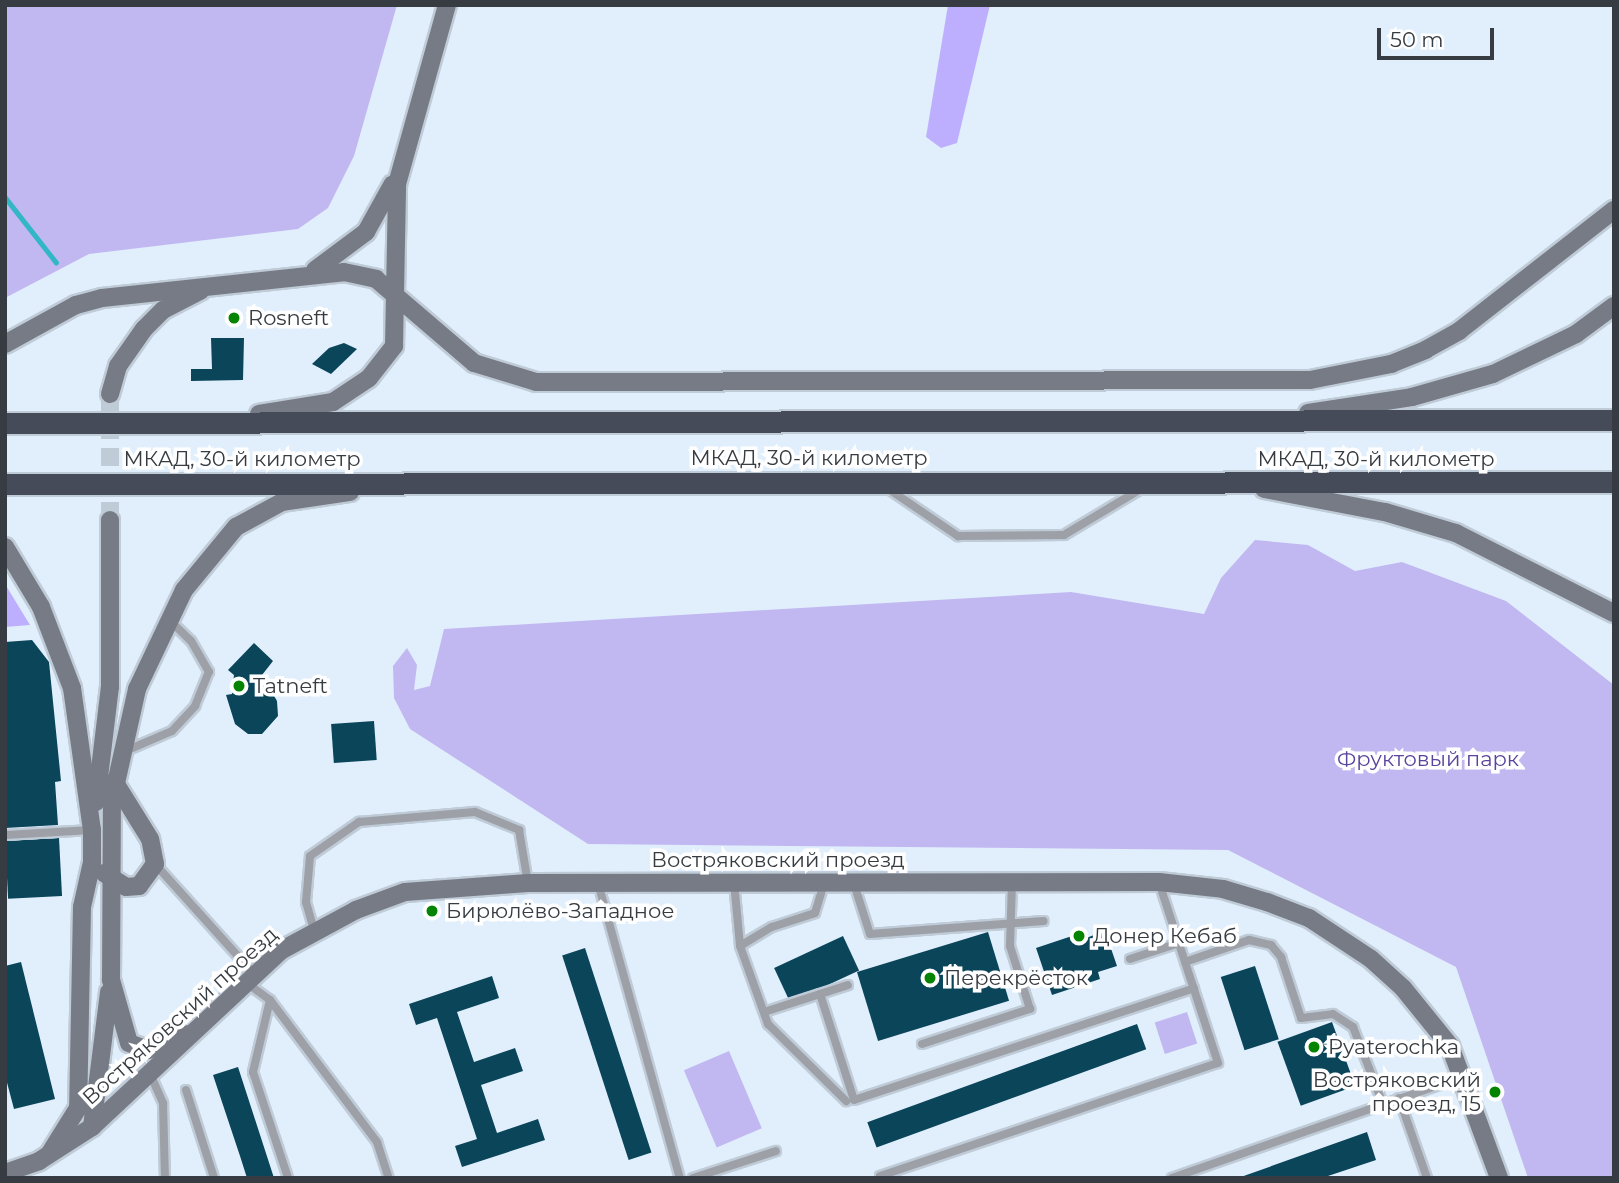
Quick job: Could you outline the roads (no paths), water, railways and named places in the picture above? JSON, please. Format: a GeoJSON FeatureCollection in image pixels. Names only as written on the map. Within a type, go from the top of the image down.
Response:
{"type":"FeatureCollection","features":[{"type":"Feature","properties":{"kind":"highway","name":"МКАД, 30-й километр"},"geometry":{"type":"LineString","coordinates":[[5,423],[1614,420]]}},
{"type":"Feature","properties":{"kind":"highway","name":"МКАД, 30-й километр"},"geometry":{"type":"LineString","coordinates":[[5,484],[1614,482]]}},
{"type":"Feature","properties":{"kind":"street"},"geometry":{"type":"LineString","coordinates":[[141,423],[283,412],[333,402],[385,361],[394,346],[397,298],[394,211],[407,145],[447,5]]}},
{"type":"Feature","properties":{"kind":"street"},"geometry":{"type":"LineString","coordinates":[[294,275],[329,264],[366,232],[407,145]]}},
{"type":"Feature","properties":{"kind":"street"},"geometry":{"type":"LineString","coordinates":[[5,344],[76,304],[294,275],[362,274],[397,298],[474,363],[536,382],[1310,380],[1391,364],[1424,351],[1459,331],[1614,210]]}},
{"type":"Feature","properties":{"kind":"street"},"geometry":{"type":"LineString","coordinates":[[110,394],[128,350],[163,310],[182,298],[234,282]]}},
{"type":"Feature","properties":{"kind":"street"},"geometry":{"type":"LineString","coordinates":[[1241,421],[1351,408],[1460,385],[1523,362],[1614,306]]}},
{"type":"Feature","properties":{"kind":"street"},"geometry":{"type":"LineString","coordinates":[[104,1107],[111,980],[111,880],[116,790],[137,689],[169,619],[199,566],[254,514],[322,495],[447,483]]}},
{"type":"Feature","properties":{"kind":"street"},"geometry":{"type":"LineString","coordinates":[[1240,484],[1385,512],[1456,533],[1614,613]]}},
{"type":"Feature","properties":{"kind":"street"},"geometry":{"type":"LineString","coordinates":[[92,862],[111,880],[139,886],[155,864],[150,839],[116,790],[108,712],[110,520]]}},
{"type":"Feature","properties":{"kind":"street"},"geometry":{"type":"LineString","coordinates":[[5,547],[41,607],[72,688],[92,830]]}},
{"type":"Feature","properties":{"kind":"street"},"geometry":{"type":"LineString","coordinates":[[48,1156],[78,1108],[82,907],[92,862],[92,830],[108,712]]}},
{"type":"Feature","properties":{"kind":"street","name":"Востряковский проезд"},"geometry":{"type":"LineString","coordinates":[[5,1173],[48,1156],[92,1127],[104,1107],[151,1076],[251,979],[314,930],[405,892],[527,883],[1159,882],[1245,895],[1309,918],[1340,937],[1403,988],[1450,1046],[1465,1076],[1499,1178]]}},
{"type":"Feature","properties":{"kind":"street"},"geometry":{"type":"LineString","coordinates":[[111,980],[129,1043],[148,1050],[199,1030]]}},
{"type":"Feature","properties":{"kind":"street"},"geometry":{"type":"LineString","coordinates":[[81,1057],[88,1089],[104,1107]]}},
{"type":"Feature","properties":{"kind":"lane"},"geometry":{"type":"LineString","coordinates":[[879,482],[958,536],[1063,535],[1153,482]]}},
{"type":"Feature","properties":{"kind":"lane"},"geometry":{"type":"LineString","coordinates":[[123,752],[173,731],[195,706],[209,672],[191,641],[169,619]]}},
{"type":"Feature","properties":{"kind":"lane"},"geometry":{"type":"LineString","coordinates":[[314,930],[306,902],[310,856],[359,822],[475,812],[519,830],[527,883]]}},
{"type":"Feature","properties":{"kind":"lane"},"geometry":{"type":"LineString","coordinates":[[5,835],[92,830]]}},
{"type":"Feature","properties":{"kind":"lane"},"geometry":{"type":"LineString","coordinates":[[155,864],[270,1000],[377,1142],[388,1178]]}},
{"type":"Feature","properties":{"kind":"lane"},"geometry":{"type":"LineString","coordinates":[[734,882],[740,946],[768,1024],[846,1101]]}},
{"type":"Feature","properties":{"kind":"lane"},"geometry":{"type":"LineString","coordinates":[[853,882],[870,934],[1044,921]]}},
{"type":"Feature","properties":{"kind":"lane"},"geometry":{"type":"LineString","coordinates":[[922,1044],[1030,1009],[1010,946],[1012,882]]}},
{"type":"Feature","properties":{"kind":"lane"},"geometry":{"type":"LineString","coordinates":[[880,1176],[1219,1063],[1159,882]]}},
{"type":"Feature","properties":{"kind":"lane"},"geometry":{"type":"LineString","coordinates":[[598,883],[680,1178]]}},
{"type":"Feature","properties":{"kind":"lane"},"geometry":{"type":"LineString","coordinates":[[740,946],[772,927],[815,912],[824,883]]}},
{"type":"Feature","properties":{"kind":"lane"},"geometry":{"type":"LineString","coordinates":[[1185,962],[1249,940],[1271,945],[1281,957],[1301,1018],[1333,1014],[1353,1027],[1383,1104]]}},
{"type":"Feature","properties":{"kind":"lane"},"geometry":{"type":"LineString","coordinates":[[1130,959],[1179,943]]}},
{"type":"Feature","properties":{"kind":"lane"},"geometry":{"type":"LineString","coordinates":[[764,1012],[848,985]]}},
{"type":"Feature","properties":{"kind":"lane"},"geometry":{"type":"LineString","coordinates":[[820,994],[854,1100],[1194,988]]}},
{"type":"Feature","properties":{"kind":"lane"},"geometry":{"type":"LineString","coordinates":[[270,1000],[253,1072],[288,1178]]}},
{"type":"Feature","properties":{"kind":"lane"},"geometry":{"type":"LineString","coordinates":[[151,1076],[163,1103],[165,1178]]}},
{"type":"Feature","properties":{"kind":"lane"},"geometry":{"type":"LineString","coordinates":[[1172,1178],[1465,1076]]}},
{"type":"Feature","properties":{"kind":"lane"},"geometry":{"type":"LineString","coordinates":[[186,1090],[214,1178]]}},
{"type":"Feature","properties":{"kind":"lane"},"geometry":{"type":"LineString","coordinates":[[1399,1098],[1427,1178]]}},
{"type":"Feature","properties":{"kind":"lane"},"geometry":{"type":"LineString","coordinates":[[693,1178],[776,1151]]}},
{"type":"Feature","properties":{"kind":"waterway"},"geometry":{"type":"LineString","coordinates":[[5,197],[56,262]]}},
{"type":"Feature","properties":{"kind":"tunnel"},"geometry":{"type":"LineString","coordinates":[[110,394],[110,520]]}},
{"type":"Feature","properties":{"kind":"place","name":"Rosneft"},"geometry":{"type":"Point","coordinates":[234,318]}},
{"type":"Feature","properties":{"kind":"place","name":"Tatneft"},"geometry":{"type":"Point","coordinates":[239,686]}},
{"type":"Feature","properties":{"kind":"place","name":"Бирюлёво-Западное"},"geometry":{"type":"Point","coordinates":[432,911]}},
{"type":"Feature","properties":{"kind":"place","name":"Донер Кебаб"},"geometry":{"type":"Point","coordinates":[1079,936]}},
{"type":"Feature","properties":{"kind":"place","name":"Перекрёсток"},"geometry":{"type":"Point","coordinates":[930,978]}},
{"type":"Feature","properties":{"kind":"place","name":"Pyaterochka"},"geometry":{"type":"Point","coordinates":[1314,1047]}},
{"type":"Feature","properties":{"kind":"place","name":"Востряковский проезд, 15"},"geometry":{"type":"Point","coordinates":[1495,1092]}},
{"type":"Feature","properties":{"kind":"park label","name":"Фруктовый парк"},"geometry":{"type":"Point","coordinates":[1428,759]}}]}
